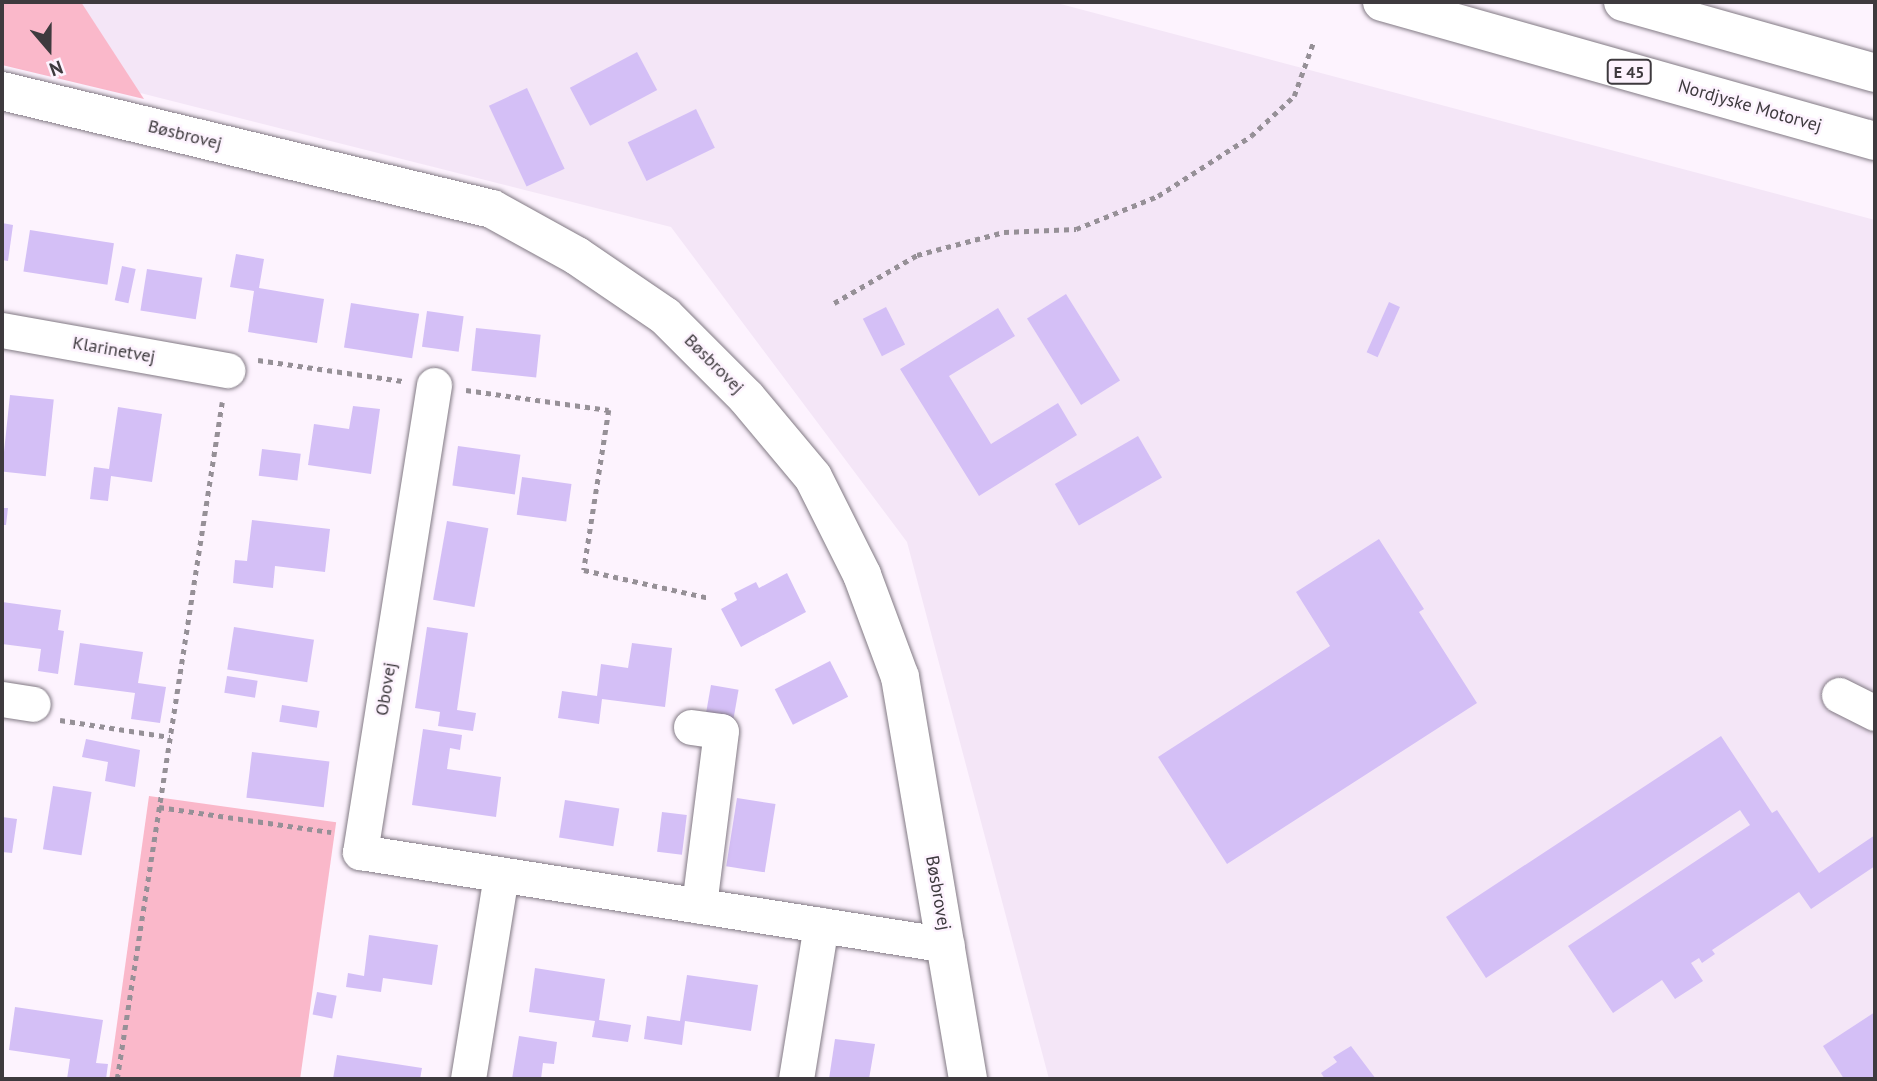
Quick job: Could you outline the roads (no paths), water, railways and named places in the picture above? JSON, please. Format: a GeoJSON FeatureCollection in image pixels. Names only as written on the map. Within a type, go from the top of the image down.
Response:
{"type":"FeatureCollection","features":[{"type":"Feature","properties":{"kind":"main road","name":"Nordjyske Motorvej"},"geometry":{"type":"LineString","coordinates":[[1382,2],[1875,141]]}},
{"type":"Feature","properties":{"kind":"main road"},"geometry":{"type":"LineString","coordinates":[[1623,2],[1875,73]]}},
{"type":"Feature","properties":{"kind":"main road","name":"Bøsbrovej"},"geometry":{"type":"LineString","coordinates":[[2,91],[492,209],[577,256],[666,316],[746,397],[813,477],[862,575],[900,677],[968,1079]]}},
{"type":"Feature","properties":{"kind":"street","name":"Klarinetvej"},"geometry":{"type":"LineString","coordinates":[[2,330],[227,370]]}},
{"type":"Feature","properties":{"kind":"street","name":"Obovej"},"geometry":{"type":"LineString","coordinates":[[434,385],[360,852],[501,875]]}},
{"type":"Feature","properties":{"kind":"street"},"geometry":{"type":"LineString","coordinates":[[1839,695],[1875,713]]}},
{"type":"Feature","properties":{"kind":"street"},"geometry":{"type":"LineString","coordinates":[[691,727],[721,731],[699,906]]}},
{"type":"Feature","properties":{"kind":"street"},"geometry":{"type":"LineString","coordinates":[[468,1079],[501,875],[947,945]]}},
{"type":"Feature","properties":{"kind":"street"},"geometry":{"type":"LineString","coordinates":[[796,1079],[821,925]]}}]}
